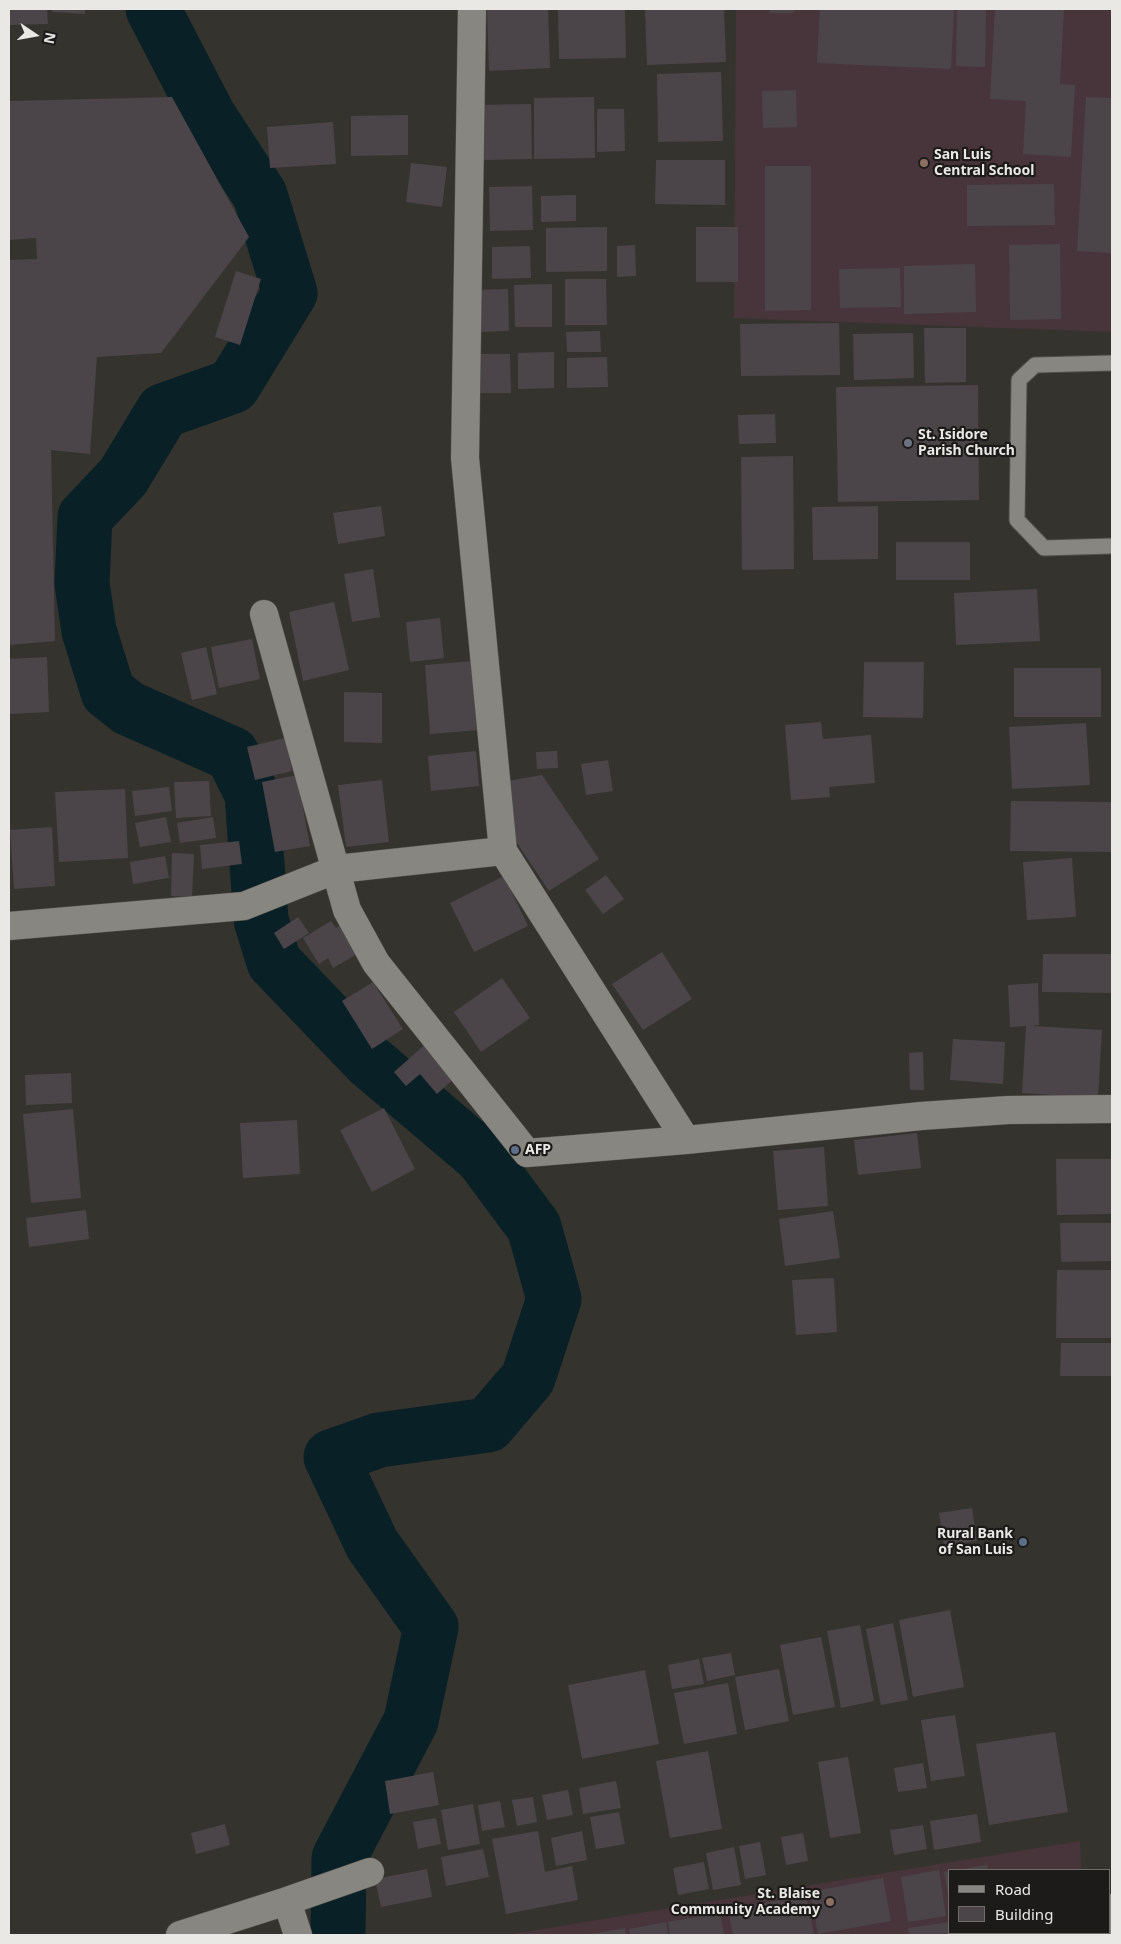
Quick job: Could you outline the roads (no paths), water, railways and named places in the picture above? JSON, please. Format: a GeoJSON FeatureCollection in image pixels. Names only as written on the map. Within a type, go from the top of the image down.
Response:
{"type":"FeatureCollection","features":[{"type":"Feature","properties":{"kind":"street"},"geometry":{"type":"LineString","coordinates":[[472,9],[465,458],[503,851],[686,1140]]}},
{"type":"Feature","properties":{"kind":"street"},"geometry":{"type":"LineString","coordinates":[[264,614],[347,910],[376,963],[527,1153],[686,1140],[930,1115],[1008,1110],[1112,1109]]}},
{"type":"Feature","properties":{"kind":"street"},"geometry":{"type":"LineString","coordinates":[[9,926],[244,906],[337,869],[503,851]]}},
{"type":"Feature","properties":{"kind":"street"},"geometry":{"type":"LineString","coordinates":[[180,1935],[370,1872]]}},
{"type":"Feature","properties":{"kind":"street"},"geometry":{"type":"LineString","coordinates":[[287,1900],[298,1935]]}},
{"type":"Feature","properties":{"kind":"street"},"geometry":{"type":"LineString","coordinates":[[1112,1908],[1112,1935]]}},
{"type":"Feature","properties":{"kind":"lane"},"geometry":{"type":"LineString","coordinates":[[1112,363],[1035,365],[1019,380],[1017,520],[1044,548],[1112,546]]}},
{"type":"Feature","properties":{"kind":"waterway"},"geometry":{"type":"LineString","coordinates":[[153,9],[208,115],[260,195],[290,293],[233,386],[163,411],[123,477],[85,517],[82,583],[89,631],[108,692],[128,708],[232,754],[252,794],[261,920],[274,962],[369,1061],[482,1157],[534,1227],[554,1299],[528,1378],[488,1425],[379,1440],[331,1457],[372,1544],[431,1627],[411,1721],[339,1858],[338,1935]]}},
{"type":"Feature","properties":{"kind":"place","name":"San Luis Central School"},"geometry":{"type":"Point","coordinates":[924,163]}},
{"type":"Feature","properties":{"kind":"place","name":"St. Isidore Parish Church"},"geometry":{"type":"Point","coordinates":[908,443]}},
{"type":"Feature","properties":{"kind":"place","name":"AFP"},"geometry":{"type":"Point","coordinates":[515,1150]}},
{"type":"Feature","properties":{"kind":"place","name":"Rural Bank of San Luis"},"geometry":{"type":"Point","coordinates":[1023,1542]}},
{"type":"Feature","properties":{"kind":"place","name":"St. Blaise Community Academy"},"geometry":{"type":"Point","coordinates":[830,1902]}}]}
